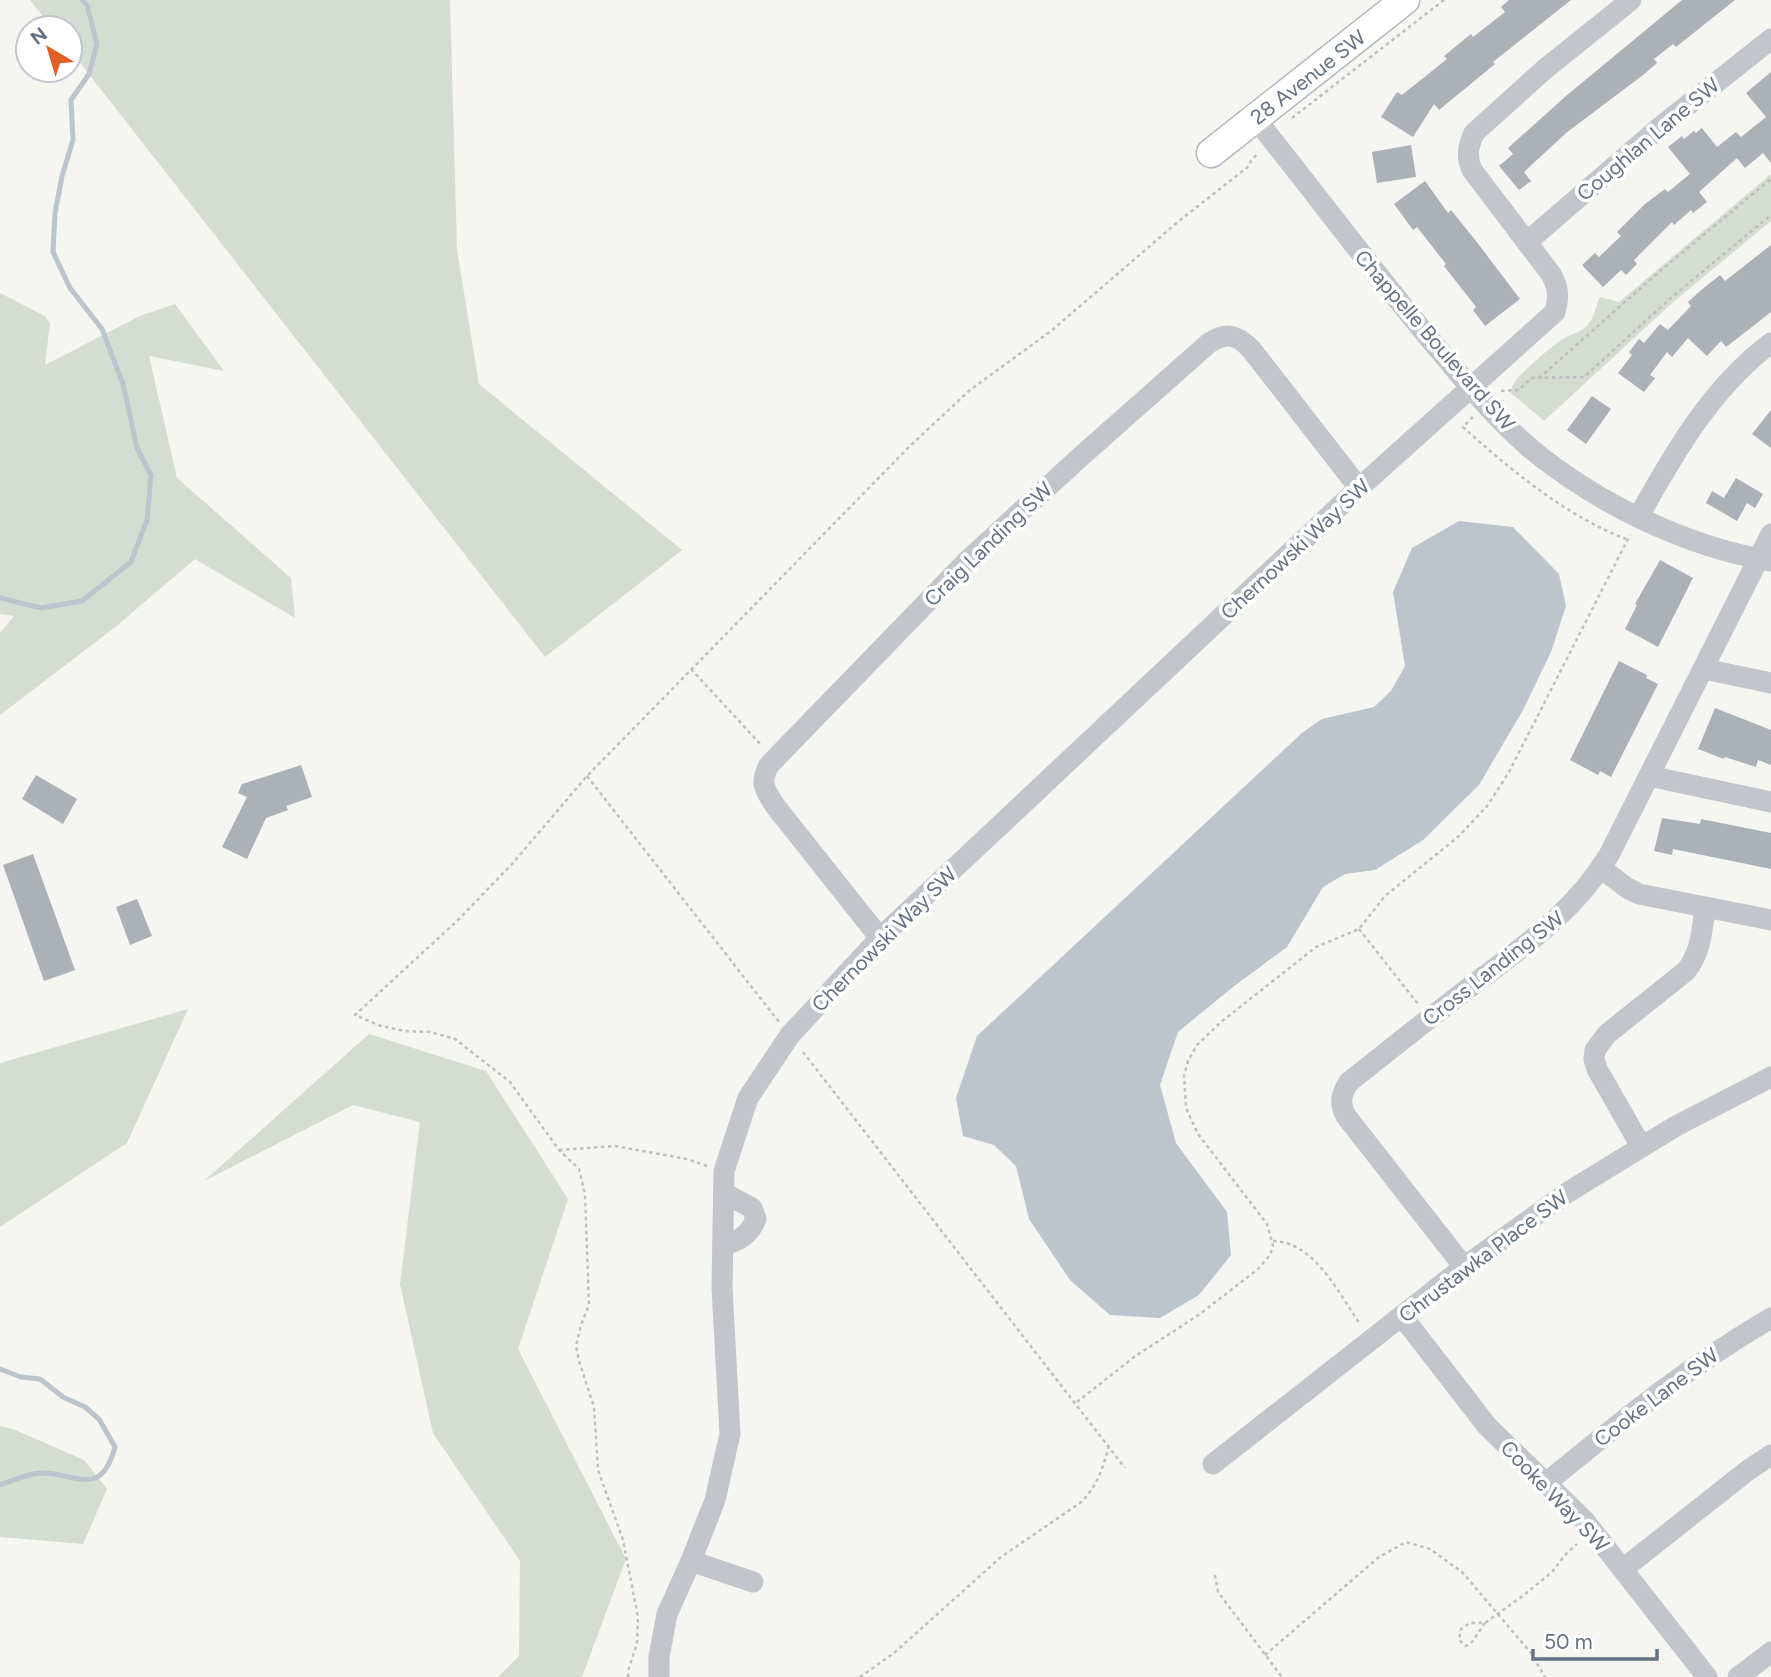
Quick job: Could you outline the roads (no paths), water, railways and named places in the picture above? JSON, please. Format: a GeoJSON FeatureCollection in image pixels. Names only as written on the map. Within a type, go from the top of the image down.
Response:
{"type":"FeatureCollection","features":[{"type":"Feature","properties":{"kind":"main road","name":"28 Avenue SW"},"geometry":{"type":"LineString","coordinates":[[1211,153],[1405,0]]}},
{"type":"Feature","properties":{"kind":"street","name":"Chernowski Way SW"},"geometry":{"type":"LineString","coordinates":[[659,1677],[659,1657],[667,1614],[715,1500],[730,1434],[722,1288],[724,1182],[748,1098],[790,1035],[880,938],[1359,488],[1555,312],[1558,300],[1557,285],[1472,170],[1468,160],[1468,146],[1474,133],[1545,69],[1631,0]]}},
{"type":"Feature","properties":{"kind":"street","name":"Coughlan Lane SW"},"geometry":{"type":"LineString","coordinates":[[1527,242],[1648,137],[1771,39]]}},
{"type":"Feature","properties":{"kind":"street","name":"Chappelle Boulevard SW"},"geometry":{"type":"LineString","coordinates":[[1255,118],[1388,290],[1486,405],[1531,449],[1564,474],[1639,516],[1710,546],[1765,560]]}},
{"type":"Feature","properties":{"kind":"street","name":"Craig Landing SW"},"geometry":{"type":"LineString","coordinates":[[880,938],[776,807],[765,790],[762,777],[774,759],[966,562],[1078,458],[1209,343],[1230,335],[1240,337],[1251,349],[1359,488]]}},
{"type":"Feature","properties":{"kind":"street"},"geometry":{"type":"LineString","coordinates":[[1639,516],[1674,457],[1719,391],[1771,343]]}},
{"type":"Feature","properties":{"kind":"street","name":"Cross Landing SW"},"geometry":{"type":"LineString","coordinates":[[1464,1267],[1342,1108],[1341,1098],[1349,1082],[1574,904],[1601,868],[1704,669],[1765,560],[1771,534]]}},
{"type":"Feature","properties":{"kind":"street"},"geometry":{"type":"LineString","coordinates":[[1704,669],[1771,683]]}},
{"type":"Feature","properties":{"kind":"street"},"geometry":{"type":"LineString","coordinates":[[1649,776],[1771,802]]}},
{"type":"Feature","properties":{"kind":"street"},"geometry":{"type":"LineString","coordinates":[[1601,868],[1639,894],[1771,920]]}},
{"type":"Feature","properties":{"kind":"street"},"geometry":{"type":"LineString","coordinates":[[1641,1146],[1597,1069],[1595,1050],[1607,1034],[1693,963],[1699,949],[1705,908]]}},
{"type":"Feature","properties":{"kind":"street","name":"Chrustawka Place SW"},"geometry":{"type":"LineString","coordinates":[[1213,1464],[1464,1267],[1565,1194],[1676,1126],[1771,1077]]}},
{"type":"Feature","properties":{"kind":"street"},"geometry":{"type":"LineString","coordinates":[[723,1245],[744,1237],[756,1219],[752,1209],[724,1182]]}},
{"type":"Feature","properties":{"kind":"street","name":"Cooke Way SW"},"geometry":{"type":"LineString","coordinates":[[1402,1316],[1487,1426],[1584,1520],[1707,1677]]}},
{"type":"Feature","properties":{"kind":"street","name":"Cooke Lane SW"},"geometry":{"type":"LineString","coordinates":[[1546,1483],[1696,1364],[1771,1318]]}},
{"type":"Feature","properties":{"kind":"street"},"geometry":{"type":"LineString","coordinates":[[1623,1569],[1746,1471],[1771,1455]]}},
{"type":"Feature","properties":{"kind":"street"},"geometry":{"type":"LineString","coordinates":[[691,1561],[753,1582]]}},
{"type":"Feature","properties":{"kind":"street"},"geometry":{"type":"LineString","coordinates":[[1738,1677],[1771,1652]]}},
{"type":"Feature","properties":{"kind":"waterway"},"geometry":{"type":"LineString","coordinates":[[0,598],[41,608],[82,601],[131,562],[147,520],[151,475],[137,448],[123,384],[102,329],[70,288],[53,252],[55,213],[73,140],[71,100],[89,74],[97,44],[87,5],[82,0]]}},
{"type":"Feature","properties":{"kind":"waterway"},"geometry":{"type":"LineString","coordinates":[[0,1369],[21,1377],[40,1379],[63,1397],[85,1407],[99,1419],[115,1447],[103,1473],[95,1478],[87,1480],[38,1473],[0,1485]]}}]}
